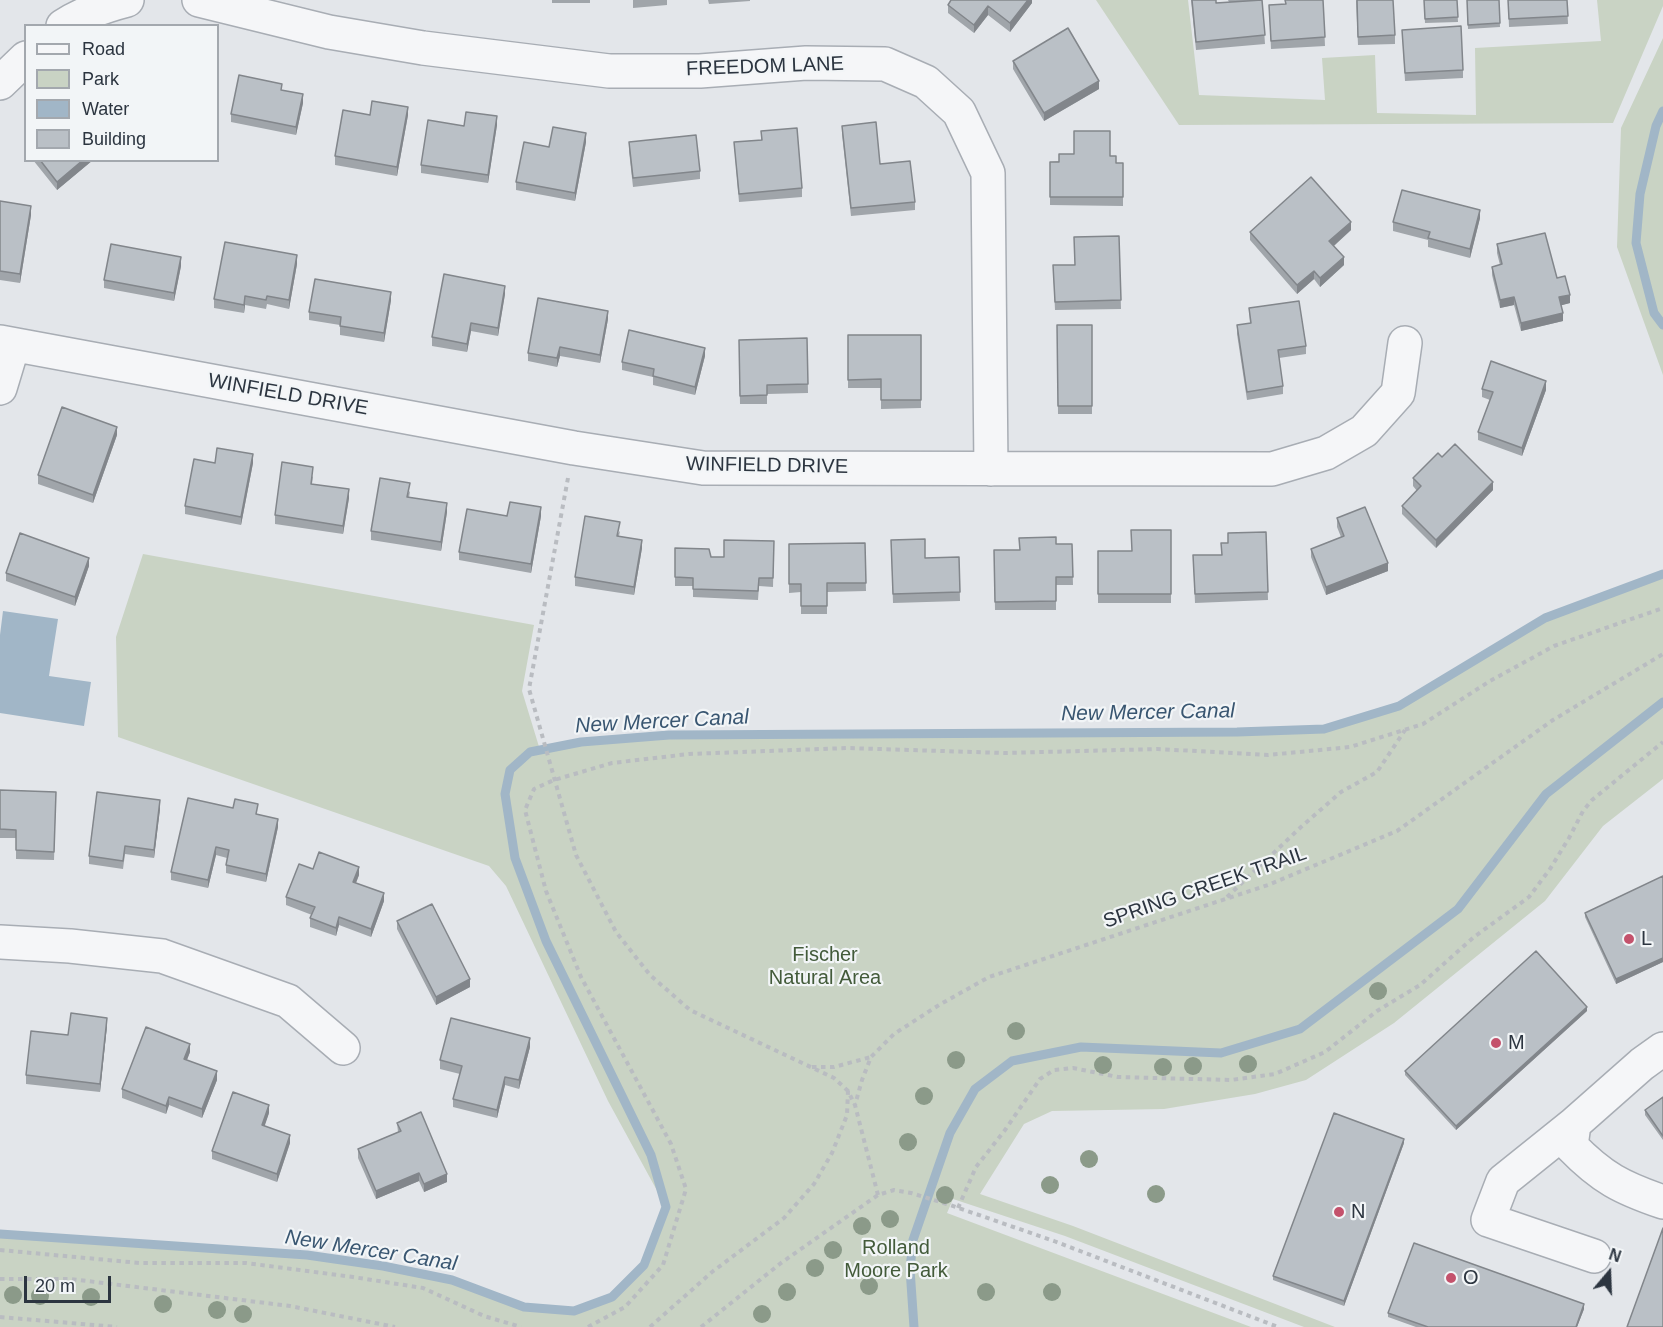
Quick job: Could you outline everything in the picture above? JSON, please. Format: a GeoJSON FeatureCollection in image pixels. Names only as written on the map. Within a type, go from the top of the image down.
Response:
{"type":"FeatureCollection","features":[{"type":"Feature","properties":{"kind":"street","name":"FREEDOM LANE"},"geometry":{"type":"LineString","coordinates":[[199,0],[329,32],[423,48],[609,71],[700,71],[806,63],[885,64],[926,82],[960,112],[988,173],[991,469]]}},
{"type":"Feature","properties":{"kind":"street"},"geometry":{"type":"LineString","coordinates":[[66,24],[110,2]]}},
{"type":"Feature","properties":{"kind":"street"},"geometry":{"type":"LineString","coordinates":[[0,83],[24,60]]}},
{"type":"Feature","properties":{"kind":"street","name":"WINFIELD DRIVE"},"geometry":{"type":"LineString","coordinates":[[7,344],[574,448],[703,468],[1272,469],[1326,453],[1364,431],[1398,393],[1405,343]]}},
{"type":"Feature","properties":{"kind":"street"},"geometry":{"type":"LineString","coordinates":[[0,388],[7,344]]}},
{"type":"Feature","properties":{"kind":"street"},"geometry":{"type":"LineString","coordinates":[[0,942],[70,946],[162,956],[288,1001],[343,1048]]}},
{"type":"Feature","properties":{"kind":"street"},"geometry":{"type":"LineString","coordinates":[[1594,1256],[1488,1220],[1503,1181],[1663,1049]]}},
{"type":"Feature","properties":{"kind":"street"},"geometry":{"type":"LineString","coordinates":[[1574,1124],[1571,1146],[1592,1168],[1627,1189],[1663,1202]]}},
{"type":"Feature","properties":{"kind":"path"},"geometry":{"type":"LineString","coordinates":[[574,448],[529,688],[576,855],[616,932],[650,975],[690,1010],[834,1078],[848,1090],[855,1105],[878,1195]]}},
{"type":"Feature","properties":{"kind":"path"},"geometry":{"type":"LineString","coordinates":[[588,1327],[625,1307],[663,1265],[686,1189],[671,1144],[581,977],[546,891],[525,810],[534,789],[554,780],[612,763],[689,754],[847,748],[1005,753],[1158,749],[1268,755],[1350,747],[1423,724],[1490,681],[1554,646],[1663,608]]}},
{"type":"Feature","properties":{"kind":"path","name":"SPRING CREEK TRAIL"},"geometry":{"type":"LineString","coordinates":[[855,1105],[871,1057],[894,1034],[989,977],[1268,885],[1397,831],[1553,720],[1663,654]]}},
{"type":"Feature","properties":{"kind":"path"},"geometry":{"type":"LineString","coordinates":[[1224,899],[1341,792],[1377,772],[1405,730]]}},
{"type":"Feature","properties":{"kind":"path"},"geometry":{"type":"LineString","coordinates":[[958,1208],[976,1167],[1005,1130],[1040,1078],[1054,1070],[1073,1068],[1118,1077],[1231,1080],[1275,1074],[1324,1052],[1377,1011],[1419,985],[1474,937],[1529,897],[1550,869],[1583,811],[1592,800],[1663,742]]}},
{"type":"Feature","properties":{"kind":"path"},"geometry":{"type":"LineString","coordinates":[[811,1067],[834,1067],[871,1057]]}},
{"type":"Feature","properties":{"kind":"path"},"geometry":{"type":"LineString","coordinates":[[650,1327],[712,1272],[784,1218],[814,1184],[832,1153],[847,1115],[848,1090]]}},
{"type":"Feature","properties":{"kind":"path"},"geometry":{"type":"LineString","coordinates":[[701,1327],[781,1263],[878,1195],[894,1190],[950,1205],[1054,1241],[1278,1327]]}},
{"type":"Feature","properties":{"kind":"path"},"geometry":{"type":"LineString","coordinates":[[0,1250],[140,1263],[246,1263],[353,1277],[423,1288],[484,1316],[521,1327]]}},
{"type":"Feature","properties":{"kind":"path"},"geometry":{"type":"LineString","coordinates":[[0,1279],[71,1279],[290,1306],[395,1327]]}},
{"type":"Feature","properties":{"kind":"path"},"geometry":{"type":"LineString","coordinates":[[0,1317],[117,1327]]}},
{"type":"Feature","properties":{"kind":"green space"},"geometry":{"type":"Polygon","coordinates":[[[1096,0],[1188,0],[1199,95],[1325,100],[1322,58],[1375,55],[1377,113],[1476,115],[1475,48],[1601,41],[1597,0],[1663,0],[1663,6],[1613,123],[1179,125],[1096,0]]]}},
{"type":"Feature","properties":{"kind":"green space"},"geometry":{"type":"Polygon","coordinates":[[[1663,38],[1663,375],[1617,247],[1621,128],[1663,38]]]}},
{"type":"Feature","properties":{"kind":"green space","name":"Fischer Natural Area"},"geometry":{"type":"Polygon","coordinates":[[[143,554],[534,625],[522,691],[540,750],[581,742],[669,735],[1237,732],[1324,729],[1399,706],[1545,618],[1663,574],[1663,779],[1603,826],[1545,901],[1394,1023],[1306,1080],[1255,1094],[1164,1109],[1052,1111],[1024,1124],[980,1194],[1073,1226],[1335,1327],[1304,1327],[1065,1236],[953,1199],[947,1213],[1251,1327],[0,1327],[0,1234],[307,1255],[383,1266],[452,1280],[524,1307],[574,1311],[612,1297],[644,1265],[666,1207],[608,1101],[506,886],[489,866],[118,737],[116,637],[143,554]]]}},
{"type":"Feature","properties":{"kind":"water"},"geometry":{"type":"Polygon","coordinates":[[[3,611],[58,619],[49,676],[91,682],[84,726],[0,713],[0,635],[3,611]]]}},
{"type":"Feature","properties":{"kind":"building"},"geometry":{"type":"Polygon","coordinates":[[[951,0],[1028,0],[1010,23],[988,6],[974,25],[948,5],[951,0]]]}},
{"type":"Feature","properties":{"kind":"building"},"geometry":{"type":"Polygon","coordinates":[[[1192,0],[1216,0],[1216,3],[1262,0],[1265,35],[1196,42],[1192,0]]]}},
{"type":"Feature","properties":{"kind":"building"},"geometry":{"type":"Polygon","coordinates":[[[1285,0],[1323,0],[1325,37],[1271,41],[1269,5],[1286,4],[1285,0]]]}},
{"type":"Feature","properties":{"kind":"building"},"geometry":{"type":"Polygon","coordinates":[[[1357,0],[1393,0],[1395,35],[1358,37],[1357,0]]]}},
{"type":"Feature","properties":{"kind":"building"},"geometry":{"type":"Polygon","coordinates":[[[1424,0],[1457,0],[1458,17],[1425,19],[1424,0]]]}},
{"type":"Feature","properties":{"kind":"building"},"geometry":{"type":"Polygon","coordinates":[[[1467,0],[1499,0],[1500,23],[1468,25],[1467,0]]]}},
{"type":"Feature","properties":{"kind":"building"},"geometry":{"type":"Polygon","coordinates":[[[1508,0],[1567,0],[1568,16],[1509,19],[1508,0]]]}},
{"type":"Feature","properties":{"kind":"building"},"geometry":{"type":"Polygon","coordinates":[[[1461,26],[1463,70],[1405,73],[1402,30],[1461,26]]]}},
{"type":"Feature","properties":{"kind":"building"},"geometry":{"type":"Polygon","coordinates":[[[1068,28],[1099,81],[1044,113],[1013,61],[1068,28]]]}},
{"type":"Feature","properties":{"kind":"building"},"geometry":{"type":"Polygon","coordinates":[[[239,75],[282,84],[281,90],[303,94],[296,127],[231,114],[239,75]]]}},
{"type":"Feature","properties":{"kind":"building"},"geometry":{"type":"Polygon","coordinates":[[[372,101],[408,107],[397,167],[335,156],[343,110],[370,115],[372,101]]]}},
{"type":"Feature","properties":{"kind":"building"},"geometry":{"type":"Polygon","coordinates":[[[466,112],[497,116],[488,175],[421,165],[428,120],[464,126],[466,112]]]}},
{"type":"Feature","properties":{"kind":"building"},"geometry":{"type":"Polygon","coordinates":[[[876,122],[880,164],[910,161],[915,202],[851,208],[842,126],[876,122]]]}},
{"type":"Feature","properties":{"kind":"building"},"geometry":{"type":"Polygon","coordinates":[[[553,127],[586,133],[575,193],[516,182],[524,142],[549,147],[553,127]]]}},
{"type":"Feature","properties":{"kind":"building"},"geometry":{"type":"Polygon","coordinates":[[[797,128],[802,188],[739,194],[734,142],[762,140],[761,131],[797,128]]]}},
{"type":"Feature","properties":{"kind":"building"},"geometry":{"type":"Polygon","coordinates":[[[1074,131],[1110,131],[1110,156],[1116,156],[1116,163],[1123,163],[1123,197],[1050,197],[1050,162],[1059,162],[1059,154],[1074,154],[1074,131]]]}},
{"type":"Feature","properties":{"kind":"building"},"geometry":{"type":"Polygon","coordinates":[[[696,135],[700,171],[633,178],[629,142],[696,135]]]}},
{"type":"Feature","properties":{"kind":"building"},"geometry":{"type":"Polygon","coordinates":[[[42,162],[81,162],[57,182],[42,162]]]}},
{"type":"Feature","properties":{"kind":"building"},"geometry":{"type":"Polygon","coordinates":[[[1311,177],[1351,222],[1329,241],[1344,257],[1320,278],[1314,271],[1297,285],[1250,232],[1311,177]]]}},
{"type":"Feature","properties":{"kind":"building"},"geometry":{"type":"Polygon","coordinates":[[[1402,190],[1480,210],[1470,249],[1428,238],[1430,232],[1393,222],[1402,190]]]}},
{"type":"Feature","properties":{"kind":"building"},"geometry":{"type":"Polygon","coordinates":[[[0,201],[31,206],[20,274],[0,271],[0,201]]]}},
{"type":"Feature","properties":{"kind":"building"},"geometry":{"type":"Polygon","coordinates":[[[1545,233],[1557,278],[1565,276],[1570,295],[1559,297],[1563,313],[1521,323],[1514,297],[1500,300],[1492,267],[1502,264],[1497,244],[1545,233]]]}},
{"type":"Feature","properties":{"kind":"building"},"geometry":{"type":"Polygon","coordinates":[[[1119,236],[1121,300],[1055,302],[1053,265],[1075,265],[1074,237],[1119,236]]]}},
{"type":"Feature","properties":{"kind":"building"},"geometry":{"type":"Polygon","coordinates":[[[225,242],[297,255],[289,300],[267,296],[266,300],[245,296],[244,305],[214,299],[225,242]]]}},
{"type":"Feature","properties":{"kind":"building"},"geometry":{"type":"Polygon","coordinates":[[[111,244],[181,257],[174,293],[104,280],[111,244]]]}},
{"type":"Feature","properties":{"kind":"building"},"geometry":{"type":"Polygon","coordinates":[[[444,274],[505,286],[498,328],[471,323],[467,344],[432,337],[444,274]]]}},
{"type":"Feature","properties":{"kind":"building"},"geometry":{"type":"Polygon","coordinates":[[[315,279],[391,292],[384,333],[340,326],[341,317],[309,312],[315,279]]]}},
{"type":"Feature","properties":{"kind":"building"},"geometry":{"type":"Polygon","coordinates":[[[538,298],[608,311],[600,355],[560,347],[557,358],[528,353],[538,298]]]}},
{"type":"Feature","properties":{"kind":"building"},"geometry":{"type":"Polygon","coordinates":[[[1299,301],[1306,346],[1278,350],[1283,386],[1247,392],[1237,325],[1251,323],[1249,308],[1299,301]]]}},
{"type":"Feature","properties":{"kind":"building"},"geometry":{"type":"Polygon","coordinates":[[[1057,325],[1092,325],[1092,406],[1058,406],[1057,325]]]}},
{"type":"Feature","properties":{"kind":"building"},"geometry":{"type":"Polygon","coordinates":[[[629,330],[705,348],[695,387],[653,376],[654,369],[622,362],[629,330]]]}},
{"type":"Feature","properties":{"kind":"building"},"geometry":{"type":"Polygon","coordinates":[[[848,335],[921,335],[921,400],[881,400],[881,379],[848,380],[848,335]]]}},
{"type":"Feature","properties":{"kind":"building"},"geometry":{"type":"Polygon","coordinates":[[[807,338],[808,384],[767,385],[767,395],[740,396],[739,340],[807,338]]]}},
{"type":"Feature","properties":{"kind":"building"},"geometry":{"type":"Polygon","coordinates":[[[1491,361],[1546,381],[1522,448],[1478,432],[1493,392],[1482,389],[1491,361]]]}},
{"type":"Feature","properties":{"kind":"building"},"geometry":{"type":"Polygon","coordinates":[[[62,407],[117,427],[93,495],[38,475],[62,407]]]}},
{"type":"Feature","properties":{"kind":"building"},"geometry":{"type":"Polygon","coordinates":[[[1455,444],[1493,482],[1436,540],[1402,506],[1421,486],[1413,478],[1438,453],[1442,457],[1455,444]]]}},
{"type":"Feature","properties":{"kind":"building"},"geometry":{"type":"Polygon","coordinates":[[[217,448],[253,454],[241,517],[185,506],[194,459],[215,463],[217,448]]]}},
{"type":"Feature","properties":{"kind":"building"},"geometry":{"type":"Polygon","coordinates":[[[282,462],[313,467],[311,484],[349,489],[343,526],[275,515],[282,462]]]}},
{"type":"Feature","properties":{"kind":"building"},"geometry":{"type":"Polygon","coordinates":[[[380,478],[410,483],[407,497],[447,503],[441,542],[371,531],[380,478]]]}},
{"type":"Feature","properties":{"kind":"building"},"geometry":{"type":"Polygon","coordinates":[[[510,502],[541,507],[531,564],[459,552],[467,509],[507,516],[510,502]]]}},
{"type":"Feature","properties":{"kind":"building"},"geometry":{"type":"Polygon","coordinates":[[[1365,507],[1388,563],[1326,587],[1311,549],[1344,536],[1337,518],[1365,507]]]}},
{"type":"Feature","properties":{"kind":"building"},"geometry":{"type":"Polygon","coordinates":[[[585,516],[620,522],[617,536],[642,540],[634,587],[575,577],[585,516]]]}},
{"type":"Feature","properties":{"kind":"building"},"geometry":{"type":"Polygon","coordinates":[[[1131,530],[1171,530],[1171,594],[1098,594],[1098,551],[1132,551],[1131,530]]]}},
{"type":"Feature","properties":{"kind":"building"},"geometry":{"type":"Polygon","coordinates":[[[1266,532],[1268,592],[1195,594],[1193,555],[1222,555],[1221,543],[1228,543],[1228,533],[1266,532]]]}},
{"type":"Feature","properties":{"kind":"building"},"geometry":{"type":"Polygon","coordinates":[[[20,533],[89,558],[75,597],[6,573],[20,533]]]}},
{"type":"Feature","properties":{"kind":"building"},"geometry":{"type":"Polygon","coordinates":[[[1056,537],[1056,544],[1072,544],[1073,577],[1056,577],[1056,601],[995,602],[994,550],[1020,550],[1019,538],[1056,537]]]}},
{"type":"Feature","properties":{"kind":"building"},"geometry":{"type":"Polygon","coordinates":[[[925,539],[925,558],[959,557],[960,592],[893,594],[891,540],[925,539]]]}},
{"type":"Feature","properties":{"kind":"building"},"geometry":{"type":"Polygon","coordinates":[[[724,540],[774,541],[773,578],[759,578],[758,591],[693,589],[693,578],[675,577],[675,548],[709,549],[711,557],[724,557],[724,540]]]}},
{"type":"Feature","properties":{"kind":"building"},"geometry":{"type":"Polygon","coordinates":[[[865,543],[866,583],[827,583],[827,606],[801,606],[801,584],[789,584],[789,544],[865,543]]]}},
{"type":"Feature","properties":{"kind":"building"},"geometry":{"type":"Polygon","coordinates":[[[0,790],[56,792],[54,852],[16,850],[16,830],[0,829],[0,790]]]}},
{"type":"Feature","properties":{"kind":"building"},"geometry":{"type":"Polygon","coordinates":[[[97,792],[160,800],[154,850],[125,846],[123,861],[89,856],[97,792]]]}},
{"type":"Feature","properties":{"kind":"building"},"geometry":{"type":"Polygon","coordinates":[[[188,798],[233,808],[235,799],[258,804],[256,814],[278,819],[266,874],[226,865],[229,850],[216,847],[208,880],[171,872],[188,798]]]}},
{"type":"Feature","properties":{"kind":"building"},"geometry":{"type":"Polygon","coordinates":[[[319,852],[359,867],[353,882],[384,893],[371,929],[339,917],[336,928],[310,918],[315,907],[286,897],[299,864],[313,869],[319,852]]]}},
{"type":"Feature","properties":{"kind":"building","name":"L"},"geometry":{"type":"Polygon","coordinates":[[[1663,876],[1663,958],[1616,979],[1585,913],[1663,876]]]}},
{"type":"Feature","properties":{"kind":"building"},"geometry":{"type":"Polygon","coordinates":[[[432,904],[470,979],[436,997],[397,921],[432,904]]]}},
{"type":"Feature","properties":{"kind":"building","name":"M"},"geometry":{"type":"Polygon","coordinates":[[[1536,951],[1587,1007],[1456,1126],[1405,1071],[1536,951]]]}},
{"type":"Feature","properties":{"kind":"building"},"geometry":{"type":"Polygon","coordinates":[[[71,1013],[107,1018],[100,1084],[26,1075],[31,1031],[68,1035],[71,1013]]]}},
{"type":"Feature","properties":{"kind":"building"},"geometry":{"type":"Polygon","coordinates":[[[451,1018],[530,1038],[519,1080],[505,1077],[497,1110],[453,1099],[462,1066],[440,1060],[451,1018]]]}},
{"type":"Feature","properties":{"kind":"building"},"geometry":{"type":"Polygon","coordinates":[[[146,1027],[190,1044],[184,1059],[217,1071],[202,1109],[169,1097],[166,1106],[122,1089],[146,1027]]]}},
{"type":"Feature","properties":{"kind":"building"},"geometry":{"type":"Polygon","coordinates":[[[233,1092],[269,1105],[262,1125],[290,1135],[277,1174],[212,1151],[233,1092]]]}},
{"type":"Feature","properties":{"kind":"building"},"geometry":{"type":"Polygon","coordinates":[[[1663,1097],[1663,1136],[1645,1110],[1663,1097]]]}},
{"type":"Feature","properties":{"kind":"building"},"geometry":{"type":"Polygon","coordinates":[[[421,1112],[447,1174],[424,1184],[419,1173],[376,1191],[358,1149],[401,1131],[397,1123],[421,1112]]]}},
{"type":"Feature","properties":{"kind":"building","name":"N"},"geometry":{"type":"Polygon","coordinates":[[[1334,1113],[1404,1139],[1344,1301],[1273,1276],[1334,1113]]]}},
{"type":"Feature","properties":{"kind":"building"},"geometry":{"type":"Polygon","coordinates":[[[1663,1228],[1663,1327],[1627,1327],[1663,1228]]]}},
{"type":"Feature","properties":{"kind":"building","name":"O"},"geometry":{"type":"Polygon","coordinates":[[[1414,1243],[1584,1304],[1576,1327],[1428,1327],[1388,1313],[1414,1243]]]}},
{"type":"Feature","properties":{"kind":"waterway","name":"New Mercer Canal"},"geometry":{"type":"LineString","coordinates":[[1663,111],[1656,126],[1640,194],[1636,243],[1654,313],[1663,325]]}},
{"type":"Feature","properties":{"kind":"waterway","name":"New Mercer Canal"},"geometry":{"type":"LineString","coordinates":[[0,1234],[307,1255],[383,1266],[452,1280],[524,1307],[574,1311],[612,1297],[644,1265],[666,1207],[651,1155],[546,941],[515,858],[505,794],[510,770],[530,752],[581,742],[669,735],[1237,732],[1324,729],[1399,706],[1545,618],[1663,574]]}},
{"type":"Feature","properties":{"kind":"waterway"},"geometry":{"type":"LineString","coordinates":[[914,1327],[910,1269],[913,1240],[950,1133],[975,1089],[1012,1061],[1081,1047],[1221,1053],[1300,1029],[1458,909],[1546,794],[1663,702]]}},
{"type":"Feature","properties":{"kind":"place","name":"L"},"geometry":{"type":"Point","coordinates":[1629,939]}},
{"type":"Feature","properties":{"kind":"place","name":"M"},"geometry":{"type":"Point","coordinates":[1496,1043]}},
{"type":"Feature","properties":{"kind":"place","name":"N"},"geometry":{"type":"Point","coordinates":[1339,1212]}},
{"type":"Feature","properties":{"kind":"place","name":"O"},"geometry":{"type":"Point","coordinates":[1451,1278]}},
{"type":"Feature","properties":{"kind":"park label","name":"Rolland Moore Park"},"geometry":{"type":"Point","coordinates":[896,1260]}}]}
